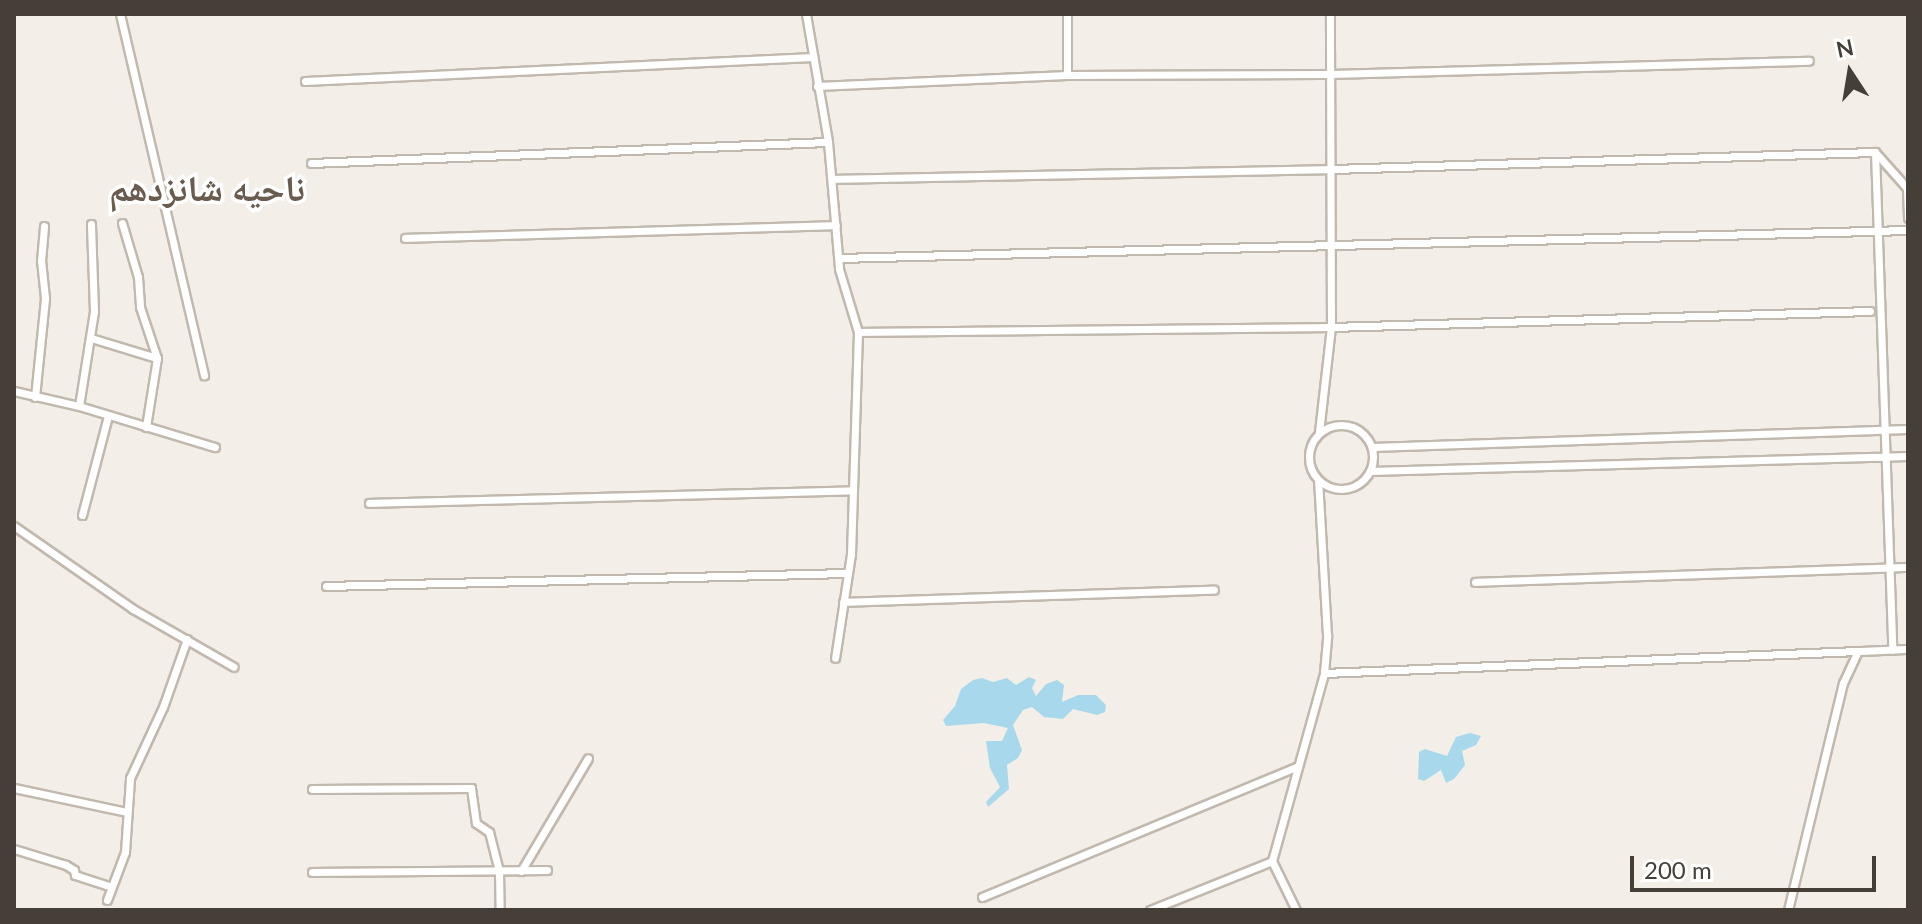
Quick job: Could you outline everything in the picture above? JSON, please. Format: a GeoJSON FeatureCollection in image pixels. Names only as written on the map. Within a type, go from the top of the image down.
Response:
{"type":"FeatureCollection","features":[{"type":"Feature","properties":{"kind":"street"},"geometry":{"type":"LineString","coordinates":[[120,14],[204,375]]}},
{"type":"Feature","properties":{"kind":"street"},"geometry":{"type":"LineString","coordinates":[[806,14],[828,142],[839,258],[858,332],[848,573],[835,658]]}},
{"type":"Feature","properties":{"kind":"street"},"geometry":{"type":"LineString","coordinates":[[1067,14],[1067,75]]}},
{"type":"Feature","properties":{"kind":"street"},"geometry":{"type":"LineString","coordinates":[[1296,910],[1272,861],[1324,673],[1327,635],[1318,481],[1309,462],[1310,450],[1319,432],[1331,327],[1333,169],[1330,14]]}},
{"type":"Feature","properties":{"kind":"street"},"geometry":{"type":"LineString","coordinates":[[305,81],[813,57]]}},
{"type":"Feature","properties":{"kind":"street"},"geometry":{"type":"LineString","coordinates":[[817,86],[1067,75],[1331,74],[1809,61]]}},
{"type":"Feature","properties":{"kind":"street"},"geometry":{"type":"LineString","coordinates":[[311,163],[828,142]]}},
{"type":"Feature","properties":{"kind":"street"},"geometry":{"type":"LineString","coordinates":[[832,179],[1333,169],[1875,152]]}},
{"type":"Feature","properties":{"kind":"street"},"geometry":{"type":"LineString","coordinates":[[1875,152],[1907,188],[1908,218]]}},
{"type":"Feature","properties":{"kind":"street"},"geometry":{"type":"LineString","coordinates":[[1875,152],[1892,650]]}},
{"type":"Feature","properties":{"kind":"street"},"geometry":{"type":"LineString","coordinates":[[122,223],[138,277],[140,307],[157,358],[146,427]]}},
{"type":"Feature","properties":{"kind":"street"},"geometry":{"type":"LineString","coordinates":[[79,406],[94,311],[91,224]]}},
{"type":"Feature","properties":{"kind":"street"},"geometry":{"type":"LineString","coordinates":[[405,238],[836,225]]}},
{"type":"Feature","properties":{"kind":"street"},"geometry":{"type":"LineString","coordinates":[[35,397],[45,298],[41,261],[44,226]]}},
{"type":"Feature","properties":{"kind":"street"},"geometry":{"type":"LineString","coordinates":[[839,258],[1908,230]]}},
{"type":"Feature","properties":{"kind":"street"},"geometry":{"type":"LineString","coordinates":[[858,332],[1331,327],[1870,311]]}},
{"type":"Feature","properties":{"kind":"street"},"geometry":{"type":"LineString","coordinates":[[91,338],[157,358]]}},
{"type":"Feature","properties":{"kind":"street"},"geometry":{"type":"LineString","coordinates":[[14,391],[79,406],[215,447]]}},
{"type":"Feature","properties":{"kind":"street"},"geometry":{"type":"LineString","coordinates":[[82,515],[108,416]]}},
{"type":"Feature","properties":{"kind":"street"},"geometry":{"type":"LineString","coordinates":[[1318,481],[1333,489],[1346,490],[1358,485],[1370,471],[1372,447],[1361,431],[1349,426],[1336,425],[1319,432]]}},
{"type":"Feature","properties":{"kind":"street"},"geometry":{"type":"LineString","coordinates":[[1372,447],[1908,429]]}},
{"type":"Feature","properties":{"kind":"street"},"geometry":{"type":"LineString","coordinates":[[1370,471],[1908,456]]}},
{"type":"Feature","properties":{"kind":"street"},"geometry":{"type":"LineString","coordinates":[[369,503],[853,490]]}},
{"type":"Feature","properties":{"kind":"street"},"geometry":{"type":"LineString","coordinates":[[14,526],[133,609],[234,667]]}},
{"type":"Feature","properties":{"kind":"street"},"geometry":{"type":"LineString","coordinates":[[1475,582],[1908,567]]}},
{"type":"Feature","properties":{"kind":"street"},"geometry":{"type":"LineString","coordinates":[[326,586],[848,573]]}},
{"type":"Feature","properties":{"kind":"street"},"geometry":{"type":"LineString","coordinates":[[843,602],[1214,590]]}},
{"type":"Feature","properties":{"kind":"street"},"geometry":{"type":"LineString","coordinates":[[107,900],[125,852],[130,778],[163,707],[187,639]]}},
{"type":"Feature","properties":{"kind":"street"},"geometry":{"type":"LineString","coordinates":[[1324,673],[1908,649]]}},
{"type":"Feature","properties":{"kind":"street"},"geometry":{"type":"LineString","coordinates":[[1788,910],[1843,683],[1858,651]]}},
{"type":"Feature","properties":{"kind":"street"},"geometry":{"type":"LineString","coordinates":[[521,871],[588,758]]}},
{"type":"Feature","properties":{"kind":"street"},"geometry":{"type":"LineString","coordinates":[[982,897],[1298,766]]}},
{"type":"Feature","properties":{"kind":"street"},"geometry":{"type":"LineString","coordinates":[[312,789],[467,786],[472,791],[476,823],[489,832],[499,871],[500,910]]}},
{"type":"Feature","properties":{"kind":"street"},"geometry":{"type":"LineString","coordinates":[[14,788],[127,812]]}},
{"type":"Feature","properties":{"kind":"street"},"geometry":{"type":"LineString","coordinates":[[14,849],[66,865],[74,870],[75,875],[111,887]]}},
{"type":"Feature","properties":{"kind":"street"},"geometry":{"type":"LineString","coordinates":[[1150,910],[1272,861]]}},
{"type":"Feature","properties":{"kind":"street"},"geometry":{"type":"LineString","coordinates":[[312,872],[547,870]]}},
{"type":"Feature","properties":{"kind":"water"},"geometry":{"type":"Polygon","coordinates":[[[1029,677],[1036,680],[1032,688],[1036,696],[1046,684],[1057,680],[1064,685],[1062,702],[1078,695],[1096,695],[1106,705],[1105,712],[1097,715],[1073,709],[1063,719],[1044,717],[1032,707],[1023,710],[1013,725],[1022,750],[1018,758],[1007,765],[1009,789],[988,807],[986,802],[1000,787],[990,768],[986,741],[1002,741],[1008,728],[984,723],[946,726],[943,720],[955,706],[961,689],[973,680],[982,678],[993,682],[1007,678],[1016,685],[1029,677]]]}},
{"type":"Feature","properties":{"kind":"water"},"geometry":{"type":"Polygon","coordinates":[[[1470,733],[1481,736],[1476,745],[1462,751],[1465,765],[1454,779],[1446,783],[1441,770],[1424,781],[1418,779],[1419,752],[1425,749],[1447,756],[1456,737],[1470,733]]]}},
{"type":"Feature","properties":{"kind":"district","name":"ناحیه شانزدهم"},"geometry":{"type":"Point","coordinates":[207,188]}}]}
